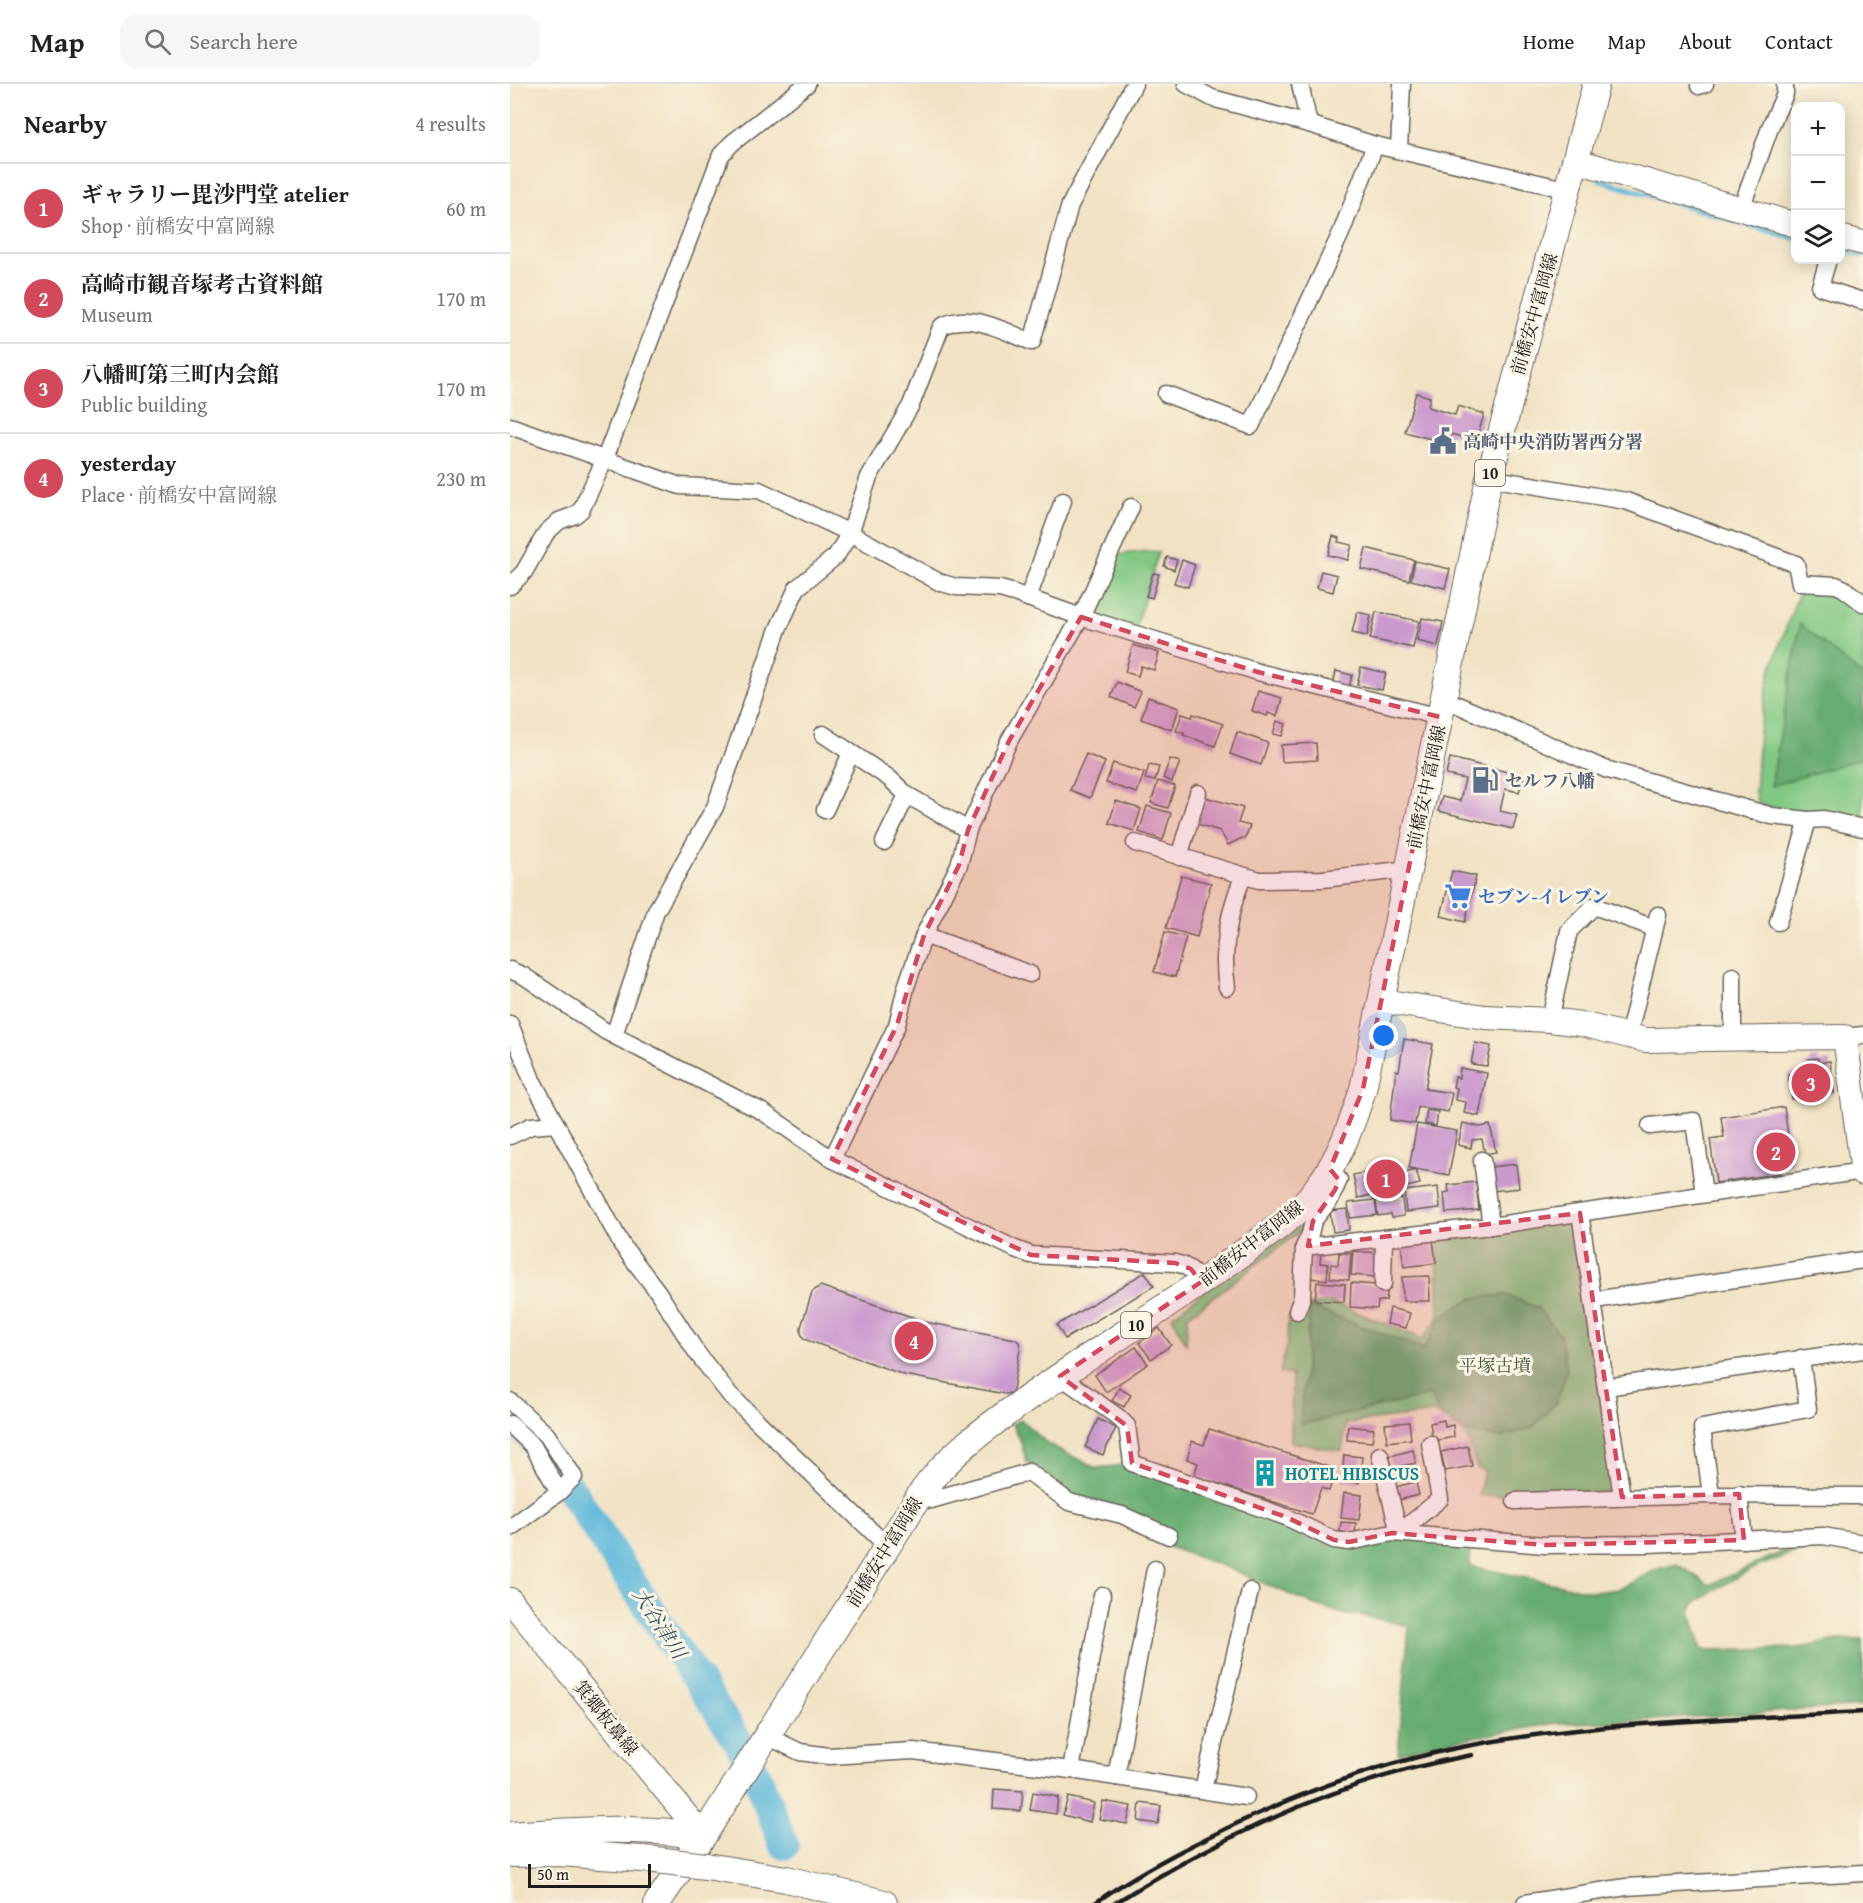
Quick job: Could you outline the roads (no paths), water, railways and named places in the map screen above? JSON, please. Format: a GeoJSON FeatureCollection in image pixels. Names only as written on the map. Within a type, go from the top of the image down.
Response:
{"type":"FeatureCollection","features":[{"type":"Feature","properties":{"kind":"main road","name":"前橋安中富岡線"},"geometry":{"type":"LineString","coordinates":[[661,1902],[920,1495],[951,1456],[1060,1376],[1201,1282],[1298,1210],[1317,1188],[1341,1149],[1360,1098],[1382,1000],[1489,478],[1577,161],[1596,84]]}},
{"type":"Feature","properties":{"kind":"main road"},"geometry":{"type":"LineString","coordinates":[[510,1835],[616,1830],[681,1832],[703,1836]]}},
{"type":"Feature","properties":{"kind":"main road"},"geometry":{"type":"LineString","coordinates":[[510,1854],[569,1853],[706,1866],[786,1880],[884,1903]]}},
{"type":"Feature","properties":{"kind":"street"},"geometry":{"type":"LineString","coordinates":[[614,1035],[656,911],[715,807],[778,629],[797,588],[836,556],[850,533],[869,477],[911,405],[941,327],[955,321],[977,321],[1032,342],[1070,205],[1134,84]]}},
{"type":"Feature","properties":{"kind":"street"},"geometry":{"type":"LineString","coordinates":[[1186,84],[1215,91],[1375,145],[1569,190]]}},
{"type":"Feature","properties":{"kind":"street"},"geometry":{"type":"LineString","coordinates":[[1300,84],[1309,124]]}},
{"type":"Feature","properties":{"kind":"street"},"geometry":{"type":"LineString","coordinates":[[1399,150],[1402,84]]}},
{"type":"Feature","properties":{"kind":"street"},"geometry":{"type":"LineString","coordinates":[[1741,209],[1771,125],[1785,94],[1785,84]]}},
{"type":"Feature","properties":{"kind":"street"},"geometry":{"type":"LineString","coordinates":[[510,586],[524,572],[546,533],[559,521],[581,510],[604,461],[721,155],[794,87]]}},
{"type":"Feature","properties":{"kind":"street"},"geometry":{"type":"LineString","coordinates":[[1166,394],[1251,426],[1341,233],[1375,145]]}},
{"type":"Feature","properties":{"kind":"street"},"geometry":{"type":"LineString","coordinates":[[1577,161],[1791,224]]}},
{"type":"Feature","properties":{"kind":"street"},"geometry":{"type":"LineString","coordinates":[[1845,238],[1863,243]]}},
{"type":"Feature","properties":{"kind":"street"},"geometry":{"type":"LineString","coordinates":[[1827,264],[1820,287],[1862,301]]}},
{"type":"Feature","properties":{"kind":"street"},"geometry":{"type":"LineString","coordinates":[[510,426],[680,486],[759,490],[850,533],[939,582],[956,587],[1000,589],[1081,617],[1258,672],[1442,708],[1605,769],[1772,816],[1808,820],[1824,819],[1863,828]]}},
{"type":"Feature","properties":{"kind":"street"},"geometry":{"type":"LineString","coordinates":[[1489,478],[1626,501],[1796,564],[1800,583],[1836,585],[1863,603]]}},
{"type":"Feature","properties":{"kind":"street"},"geometry":{"type":"LineString","coordinates":[[1028,598],[1063,501]]}},
{"type":"Feature","properties":{"kind":"street"},"geometry":{"type":"LineString","coordinates":[[832,1158],[897,1025],[906,987],[924,935],[959,865],[968,830],[1009,741],[1081,617],[1131,507]]}},
{"type":"Feature","properties":{"kind":"street"},"geometry":{"type":"LineString","coordinates":[[823,734],[889,778],[907,795],[968,830]]}},
{"type":"Feature","properties":{"kind":"street"},"geometry":{"type":"LineString","coordinates":[[825,810],[851,753]]}},
{"type":"Feature","properties":{"kind":"street"},"geometry":{"type":"LineString","coordinates":[[1179,857],[1198,793]]}},
{"type":"Feature","properties":{"kind":"street"},"geometry":{"type":"LineString","coordinates":[[884,842],[907,795]]}},
{"type":"Feature","properties":{"kind":"street"},"geometry":{"type":"LineString","coordinates":[[1778,922],[1808,820]]}},
{"type":"Feature","properties":{"kind":"street"},"geometry":{"type":"LineString","coordinates":[[1135,843],[1244,877],[1277,882],[1409,869]]}},
{"type":"Feature","properties":{"kind":"street"},"geometry":{"type":"LineString","coordinates":[[1227,987],[1224,967],[1233,901],[1244,877]]}},
{"type":"Feature","properties":{"kind":"street"},"geometry":{"type":"LineString","coordinates":[[1550,1020],[1569,931],[1594,906],[1656,922],[1628,1037]]}},
{"type":"Feature","properties":{"kind":"street"},"geometry":{"type":"LineString","coordinates":[[924,935],[1030,974]]}},
{"type":"Feature","properties":{"kind":"street"},"geometry":{"type":"LineString","coordinates":[[510,970],[524,976],[614,1035],[763,1112],[832,1158],[1031,1255],[1175,1263],[1191,1269],[1201,1282]]}},
{"type":"Feature","properties":{"kind":"street"},"geometry":{"type":"LineString","coordinates":[[1733,976],[1733,1039]]}},
{"type":"Feature","properties":{"kind":"street"},"geometry":{"type":"LineString","coordinates":[[1304,1247],[1491,1226],[1863,1172],[1854,1036],[1654,1041],[1628,1037],[1581,1024],[1485,1017],[1382,1000]]}},
{"type":"Feature","properties":{"kind":"street"},"geometry":{"type":"LineString","coordinates":[[510,1024],[532,1080],[622,1245],[658,1292],[697,1353],[730,1395],[887,1546]]}},
{"type":"Feature","properties":{"kind":"street"},"geometry":{"type":"LineString","coordinates":[[1650,1126],[1694,1121],[1704,1194]]}},
{"type":"Feature","properties":{"kind":"street"},"geometry":{"type":"LineString","coordinates":[[510,1136],[531,1126],[556,1124]]}},
{"type":"Feature","properties":{"kind":"street"},"geometry":{"type":"LineString","coordinates":[[1482,1160],[1491,1226]]}},
{"type":"Feature","properties":{"kind":"street"},"geometry":{"type":"LineString","coordinates":[[1297,1311],[1302,1297],[1304,1247],[1313,1221],[1330,1200],[1339,1180],[1330,1168]]}},
{"type":"Feature","properties":{"kind":"street"},"geometry":{"type":"LineString","coordinates":[[1580,1213],[1622,1497]]}},
{"type":"Feature","properties":{"kind":"street"},"geometry":{"type":"LineString","coordinates":[[1383,1284],[1384,1238]]}},
{"type":"Feature","properties":{"kind":"street"},"geometry":{"type":"LineString","coordinates":[[1594,1300],[1863,1260]]}},
{"type":"Feature","properties":{"kind":"street"},"geometry":{"type":"LineString","coordinates":[[1605,1387],[1863,1350]]}},
{"type":"Feature","properties":{"kind":"street"},"geometry":{"type":"LineString","coordinates":[[1711,1495],[1702,1428],[1808,1409],[1801,1358]]}},
{"type":"Feature","properties":{"kind":"street"},"geometry":{"type":"LineString","coordinates":[[1060,1376],[1118,1417],[1127,1426],[1132,1463],[1286,1517],[1334,1540],[1349,1542],[1399,1533],[1545,1545],[1648,1544],[1823,1536],[1863,1543]]}},
{"type":"Feature","properties":{"kind":"street"},"geometry":{"type":"LineString","coordinates":[[510,1401],[547,1435],[574,1477],[510,1528]]}},
{"type":"Feature","properties":{"kind":"street"},"geometry":{"type":"LineString","coordinates":[[510,1424],[533,1446],[564,1487]]}},
{"type":"Feature","properties":{"kind":"street"},"geometry":{"type":"LineString","coordinates":[[1399,1533],[1440,1499],[1430,1444]]}},
{"type":"Feature","properties":{"kind":"street"},"geometry":{"type":"LineString","coordinates":[[1380,1455],[1399,1533]]}},
{"type":"Feature","properties":{"kind":"street"},"geometry":{"type":"LineString","coordinates":[[920,1495],[931,1500],[1029,1472],[1069,1502],[1122,1515],[1169,1536]]}},
{"type":"Feature","properties":{"kind":"street"},"geometry":{"type":"LineString","coordinates":[[1739,1494],[1744,1540]]}},
{"type":"Feature","properties":{"kind":"street"},"geometry":{"type":"LineString","coordinates":[[1515,1501],[1739,1494],[1863,1496]]}},
{"type":"Feature","properties":{"kind":"street"},"geometry":{"type":"LineString","coordinates":[[1116,1777],[1155,1569]]}},
{"type":"Feature","properties":{"kind":"street"},"geometry":{"type":"LineString","coordinates":[[1203,1789],[1251,1591]]}},
{"type":"Feature","properties":{"kind":"street"},"geometry":{"type":"LineString","coordinates":[[1071,1770],[1102,1595]]}},
{"type":"Feature","properties":{"kind":"street","name":"箕郷板鼻線"},"geometry":{"type":"LineString","coordinates":[[510,1600],[703,1836]]}},
{"type":"Feature","properties":{"kind":"street"},"geometry":{"type":"LineString","coordinates":[[767,1736],[800,1752],[829,1756],[913,1751],[1071,1770],[1246,1797]]}},
{"type":"Feature","properties":{"kind":"street"},"geometry":{"type":"LineString","coordinates":[[1525,1903],[1863,1873]]}},
{"type":"Feature","properties":{"kind":"waterway"},"geometry":{"type":"LineString","coordinates":[[1599,180],[1791,238]]}},
{"type":"Feature","properties":{"kind":"waterway"},"geometry":{"type":"LineString","coordinates":[[1845,251],[1863,256]]}},
{"type":"Feature","properties":{"kind":"waterway","name":"大谷津川"},"geometry":{"type":"LineString","coordinates":[[527,1431],[572,1491],[738,1741],[758,1779],[784,1845]]}},
{"type":"Feature","properties":{"kind":"railway"},"geometry":{"type":"LineString","coordinates":[[1095,1903],[1165,1859],[1237,1823],[1325,1786],[1416,1757],[1499,1740],[1602,1727],[1863,1712]]}},
{"type":"Feature","properties":{"kind":"railway"},"geometry":{"type":"LineString","coordinates":[[1115,1903],[1199,1854],[1287,1812],[1378,1778],[1472,1755]]}},
{"type":"Feature","properties":{"kind":"place","name":"高崎中央消防署西分署"},"geometry":{"type":"Point","coordinates":[1443,441]}},
{"type":"Feature","properties":{"kind":"place","name":"セルフ八幡"},"geometry":{"type":"Point","coordinates":[1485,780]}},
{"type":"Feature","properties":{"kind":"place","name":"セブン-イレブン"},"geometry":{"type":"Point","coordinates":[1458,896]}},
{"type":"Feature","properties":{"kind":"place","name":"八幡町第三町内会館"},"geometry":{"type":"Point","coordinates":[1811,1083]}},
{"type":"Feature","properties":{"kind":"place","name":"高崎市観音塚考古資料館"},"geometry":{"type":"Point","coordinates":[1776,1152]}},
{"type":"Feature","properties":{"kind":"place","name":"ギャラリー毘沙門堂 atelier"},"geometry":{"type":"Point","coordinates":[1386,1179]}},
{"type":"Feature","properties":{"kind":"place","name":"yesterday"},"geometry":{"type":"Point","coordinates":[914,1341]}},
{"type":"Feature","properties":{"kind":"place","name":"HOTEL HIBISCUS"},"geometry":{"type":"Point","coordinates":[1265,1473]}},
{"type":"Feature","properties":{"kind":"park label","name":"平塚古墳"},"geometry":{"type":"Point","coordinates":[1495,1365]}}]}
